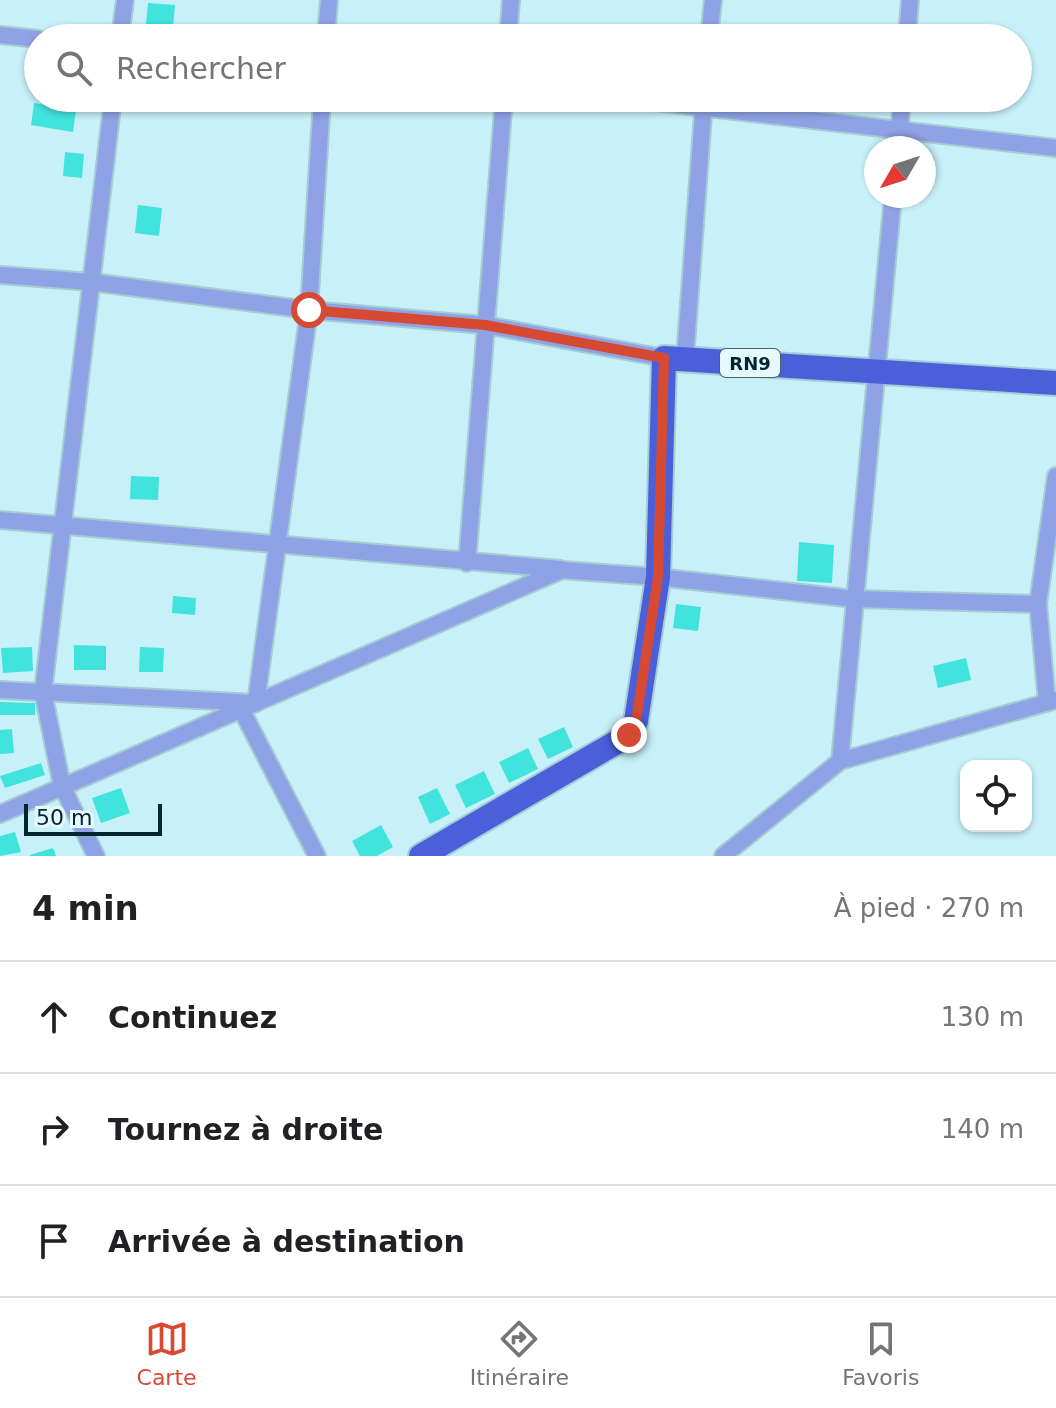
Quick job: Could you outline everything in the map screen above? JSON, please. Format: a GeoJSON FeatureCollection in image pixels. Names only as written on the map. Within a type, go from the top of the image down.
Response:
{"type":"FeatureCollection","features":[{"type":"Feature","properties":{"kind":"main road","name":"RN9"},"geometry":{"type":"LineString","coordinates":[[674,358],[1056,383]]}},
{"type":"Feature","properties":{"kind":"main road"},"geometry":{"type":"LineString","coordinates":[[421,856],[629,735],[636,721],[658,577],[674,358]]}},
{"type":"Feature","properties":{"kind":"street"},"geometry":{"type":"LineString","coordinates":[[122,24],[125,0]]}},
{"type":"Feature","properties":{"kind":"street"},"geometry":{"type":"LineString","coordinates":[[327,24],[329,0]]}},
{"type":"Feature","properties":{"kind":"street"},"geometry":{"type":"LineString","coordinates":[[509,24],[511,0]]}},
{"type":"Feature","properties":{"kind":"street"},"geometry":{"type":"LineString","coordinates":[[710,24],[713,0]]}},
{"type":"Feature","properties":{"kind":"street"},"geometry":{"type":"LineString","coordinates":[[908,24],[910,0]]}},
{"type":"Feature","properties":{"kind":"street"},"geometry":{"type":"LineString","coordinates":[[0,35],[24,38]]}},
{"type":"Feature","properties":{"kind":"street"},"geometry":{"type":"LineString","coordinates":[[96,856],[62,786],[43,692],[111,112]]}},
{"type":"Feature","properties":{"kind":"street"},"geometry":{"type":"LineString","coordinates":[[317,856],[248,706],[277,544],[309,310],[321,112]]}},
{"type":"Feature","properties":{"kind":"street"},"geometry":{"type":"LineString","coordinates":[[467,563],[503,112]]}},
{"type":"Feature","properties":{"kind":"street"},"geometry":{"type":"LineString","coordinates":[[0,275],[91,282],[309,310],[485,325],[674,358],[703,112]]}},
{"type":"Feature","properties":{"kind":"street"},"geometry":{"type":"LineString","coordinates":[[769,112],[1056,148]]}},
{"type":"Feature","properties":{"kind":"street"},"geometry":{"type":"LineString","coordinates":[[899,136],[901,112]]}},
{"type":"Feature","properties":{"kind":"street"},"geometry":{"type":"LineString","coordinates":[[840,761],[892,208]]}},
{"type":"Feature","properties":{"kind":"street"},"geometry":{"type":"LineString","coordinates":[[723,856],[840,761],[1051,701],[1038,604],[1056,476]]}},
{"type":"Feature","properties":{"kind":"street"},"geometry":{"type":"LineString","coordinates":[[0,520],[467,563],[658,577],[855,599],[1038,604]]}},
{"type":"Feature","properties":{"kind":"street"},"geometry":{"type":"LineString","coordinates":[[0,814],[562,570]]}},
{"type":"Feature","properties":{"kind":"street"},"geometry":{"type":"LineString","coordinates":[[0,690],[248,706]]}},
{"type":"Feature","properties":{"kind":"building"},"geometry":{"type":"Polygon","coordinates":[[[148,3],[175,5],[173,24],[146,24],[148,3]]]}},
{"type":"Feature","properties":{"kind":"building"},"geometry":{"type":"Polygon","coordinates":[[[33,112],[76,112],[73,132],[31,125],[33,112]]]}},
{"type":"Feature","properties":{"kind":"building"},"geometry":{"type":"Polygon","coordinates":[[[65,152],[84,154],[82,178],[63,176],[65,152]]]}},
{"type":"Feature","properties":{"kind":"building"},"geometry":{"type":"Polygon","coordinates":[[[138,205],[162,208],[159,236],[135,233],[138,205]]]}},
{"type":"Feature","properties":{"kind":"building"},"geometry":{"type":"Polygon","coordinates":[[[131,476],[159,477],[158,500],[130,499],[131,476]]]}},
{"type":"Feature","properties":{"kind":"building"},"geometry":{"type":"Polygon","coordinates":[[[799,542],[834,545],[832,583],[797,581],[799,542]]]}},
{"type":"Feature","properties":{"kind":"building"},"geometry":{"type":"Polygon","coordinates":[[[173,596],[196,598],[195,615],[172,613],[173,596]]]}},
{"type":"Feature","properties":{"kind":"building"},"geometry":{"type":"Polygon","coordinates":[[[676,604],[701,607],[698,631],[673,628],[676,604]]]}},
{"type":"Feature","properties":{"kind":"building"},"geometry":{"type":"Polygon","coordinates":[[[74,645],[106,646],[106,670],[74,670],[74,645]]]}},
{"type":"Feature","properties":{"kind":"building"},"geometry":{"type":"Polygon","coordinates":[[[32,647],[33,671],[3,673],[1,648],[32,647]]]}},
{"type":"Feature","properties":{"kind":"building"},"geometry":{"type":"Polygon","coordinates":[[[140,647],[164,648],[163,672],[139,672],[140,647]]]}},
{"type":"Feature","properties":{"kind":"building"},"geometry":{"type":"Polygon","coordinates":[[[966,658],[971,680],[938,688],[933,666],[966,658]]]}},
{"type":"Feature","properties":{"kind":"building"},"geometry":{"type":"Polygon","coordinates":[[[0,702],[35,703],[35,715],[0,715],[0,702]]]}},
{"type":"Feature","properties":{"kind":"building"},"geometry":{"type":"Polygon","coordinates":[[[564,727],[573,747],[548,759],[538,739],[564,727]]]}},
{"type":"Feature","properties":{"kind":"building"},"geometry":{"type":"Polygon","coordinates":[[[12,729],[14,753],[0,754],[0,730],[12,729]]]}},
{"type":"Feature","properties":{"kind":"building"},"geometry":{"type":"Polygon","coordinates":[[[528,748],[538,769],[509,783],[499,762],[528,748]]]}},
{"type":"Feature","properties":{"kind":"building"},"geometry":{"type":"Polygon","coordinates":[[[41,763],[45,775],[5,788],[0,776],[41,763]]]}},
{"type":"Feature","properties":{"kind":"building"},"geometry":{"type":"Polygon","coordinates":[[[484,771],[495,794],[466,808],[455,785],[484,771]]]}},
{"type":"Feature","properties":{"kind":"building"},"geometry":{"type":"Polygon","coordinates":[[[121,788],[130,813],[101,823],[92,798],[121,788]]]}},
{"type":"Feature","properties":{"kind":"building"},"geometry":{"type":"Polygon","coordinates":[[[437,788],[450,814],[430,824],[418,797],[437,788]]]}},
{"type":"Feature","properties":{"kind":"building"},"geometry":{"type":"Polygon","coordinates":[[[381,825],[393,847],[377,856],[360,856],[352,841],[381,825]]]}},
{"type":"Feature","properties":{"kind":"building"},"geometry":{"type":"Polygon","coordinates":[[[15,832],[21,852],[0,856],[0,836],[15,832]]]}},
{"type":"Feature","properties":{"kind":"building"},"geometry":{"type":"Polygon","coordinates":[[[53,848],[56,856],[30,856],[30,855],[53,848]]]}},
{"type":"Feature","properties":{"kind":"route"},"geometry":{"type":"LineString","coordinates":[[309,310],[485,325],[664,358],[658,577],[636,721],[629,735]]}}]}
